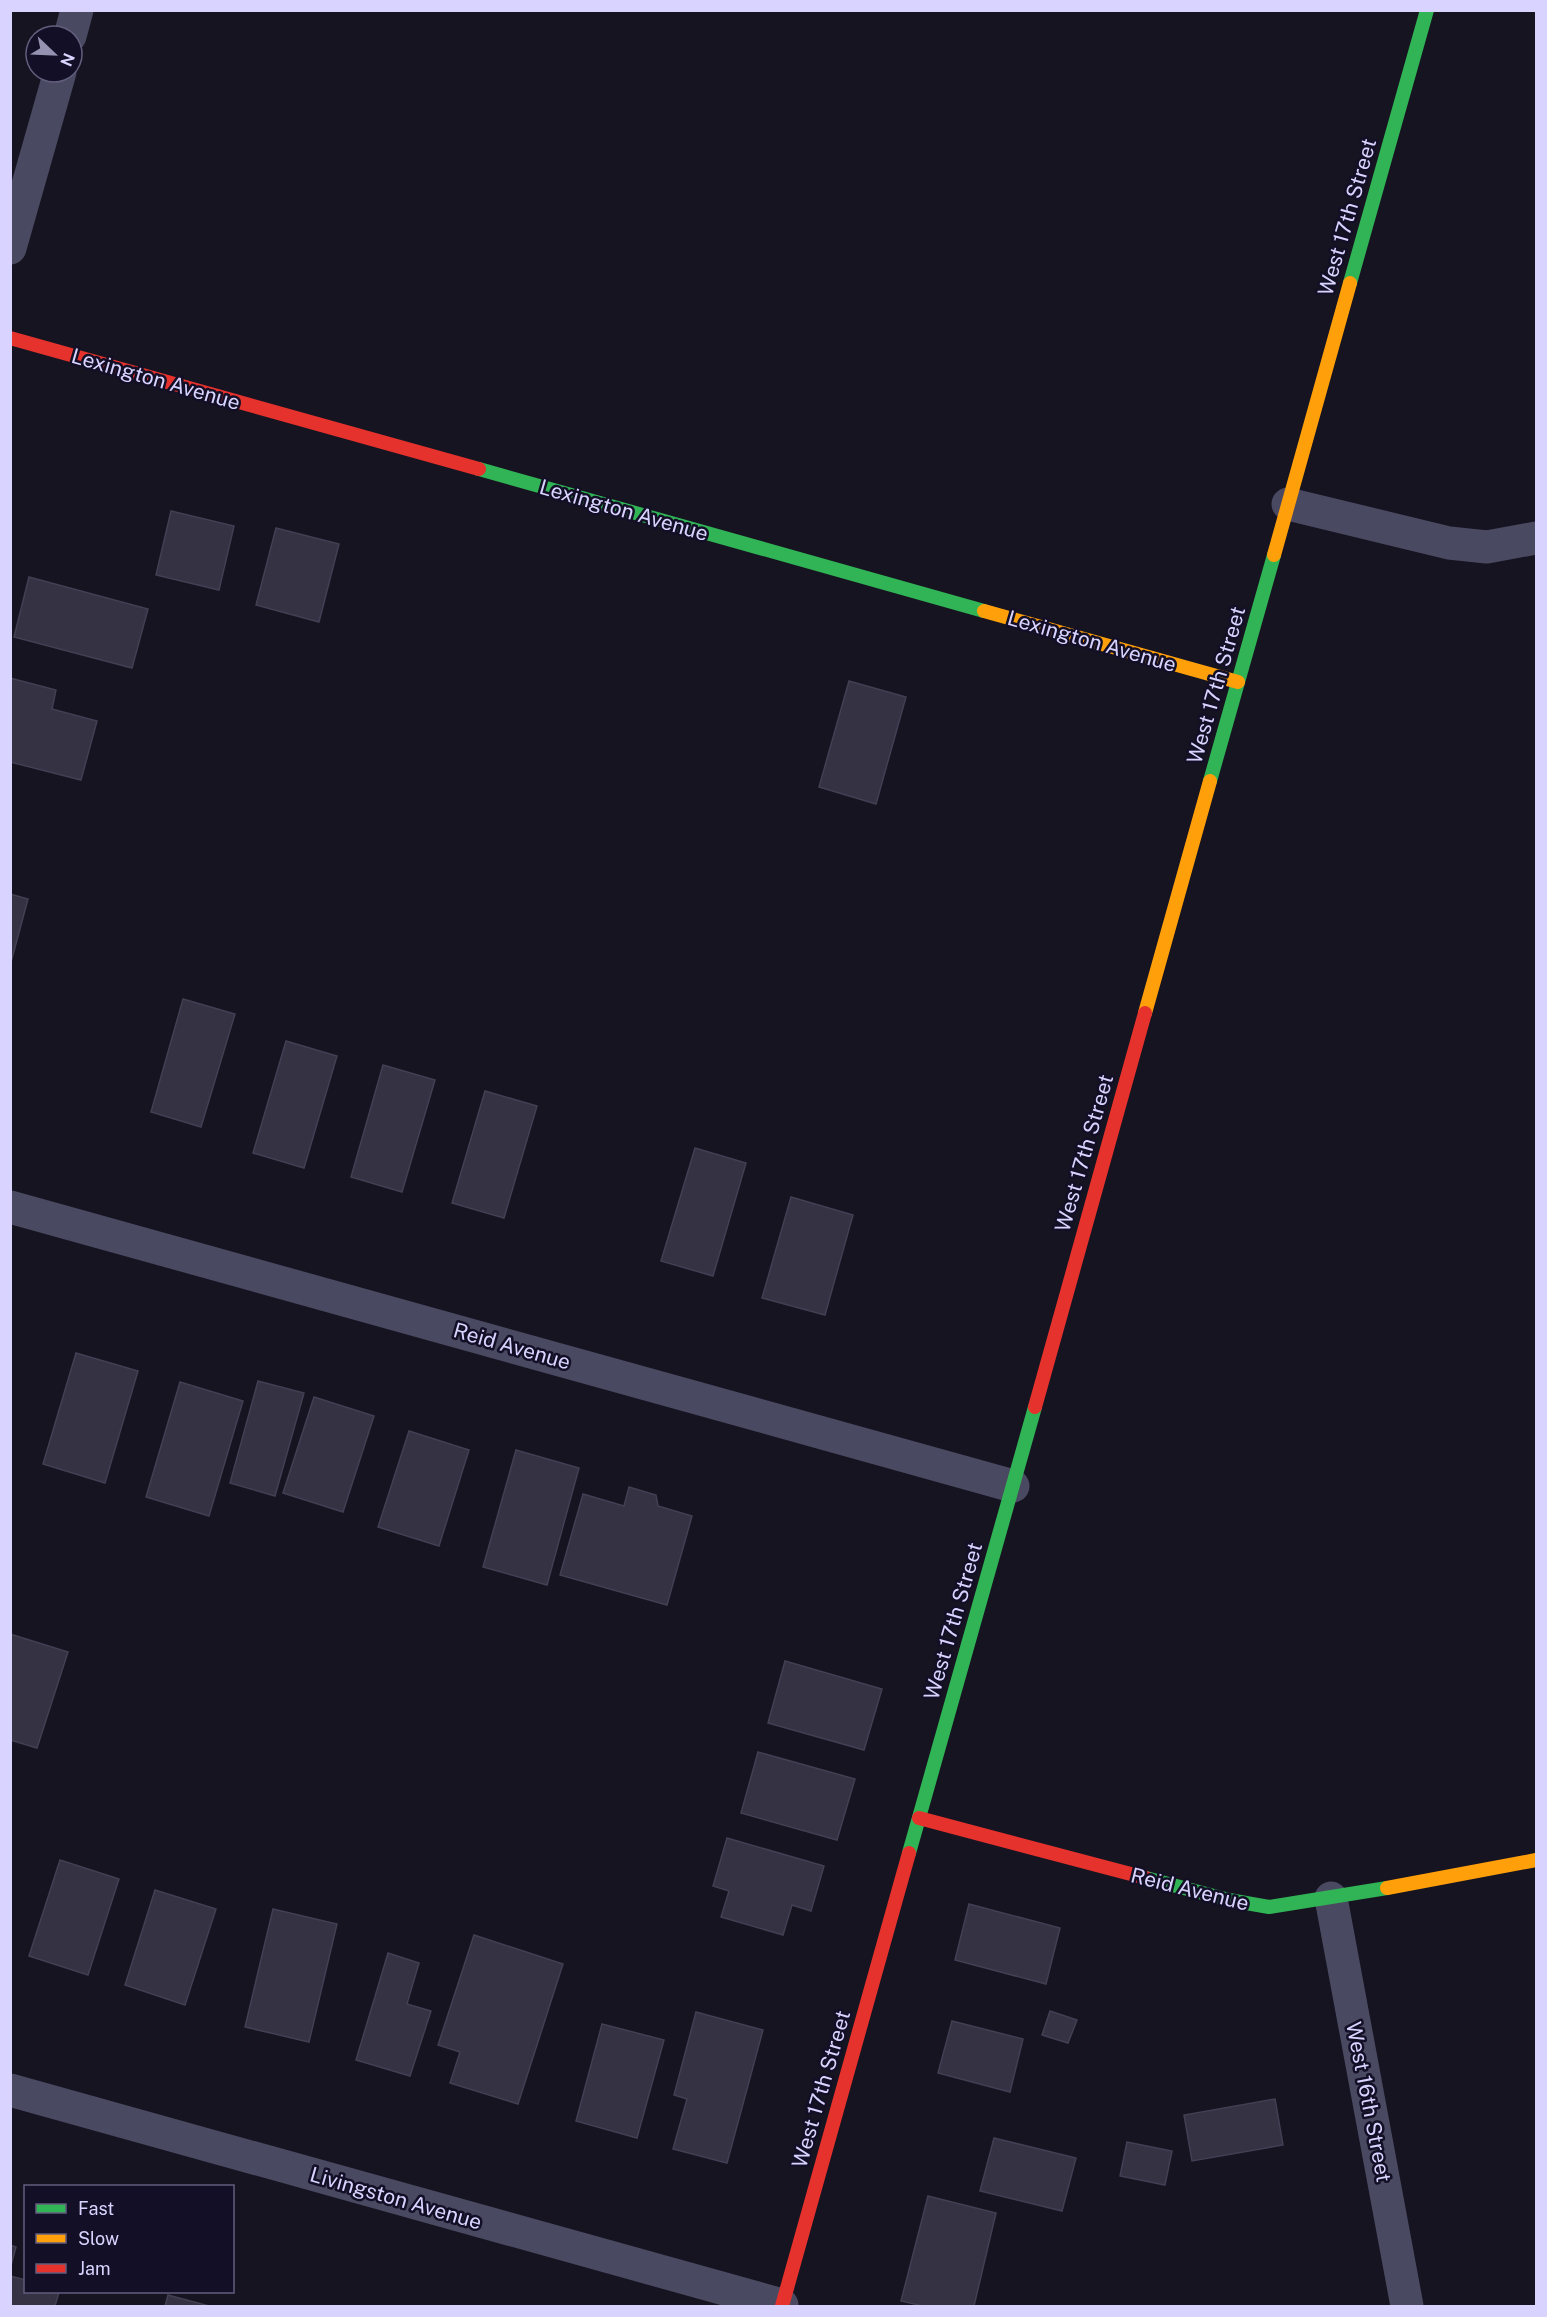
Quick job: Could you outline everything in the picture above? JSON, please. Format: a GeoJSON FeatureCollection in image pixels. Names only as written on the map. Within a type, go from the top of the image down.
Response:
{"type":"FeatureCollection","features":[{"type":"Feature","properties":{"kind":"street","name":"West 17th Street"},"geometry":{"type":"LineString","coordinates":[[782,2306],[1426,10]]}},
{"type":"Feature","properties":{"kind":"street"},"geometry":{"type":"LineString","coordinates":[[10,248],[57,84]]}},
{"type":"Feature","properties":{"kind":"street","name":"Lexington Avenue"},"geometry":{"type":"LineString","coordinates":[[10,338],[1238,682]]}},
{"type":"Feature","properties":{"kind":"street"},"geometry":{"type":"LineString","coordinates":[[1288,504],[1449,543],[1487,547],[1536,538]]}},
{"type":"Feature","properties":{"kind":"street","name":"Reid Avenue"},"geometry":{"type":"LineString","coordinates":[[10,1207],[1013,1486]]}},
{"type":"Feature","properties":{"kind":"street","name":"Reid Avenue"},"geometry":{"type":"LineString","coordinates":[[919,1818],[1228,1900],[1269,1907],[1331,1898],[1536,1860]]}},
{"type":"Feature","properties":{"kind":"street","name":"West 16th Street"},"geometry":{"type":"LineString","coordinates":[[1331,1898],[1407,2307]]}},
{"type":"Feature","properties":{"kind":"street","name":"Livingston Avenue"},"geometry":{"type":"LineString","coordinates":[[10,2090],[782,2306]]}},
{"type":"Feature","properties":{"kind":"building"},"geometry":{"type":"Polygon","coordinates":[[[171,511],[234,526],[219,590],[156,575],[171,511]]]}},
{"type":"Feature","properties":{"kind":"building"},"geometry":{"type":"Polygon","coordinates":[[[276,528],[339,544],[319,622],[256,605],[276,528]]]}},
{"type":"Feature","properties":{"kind":"building"},"geometry":{"type":"Polygon","coordinates":[[[29,577],[148,609],[132,668],[14,637],[29,577]]]}},
{"type":"Feature","properties":{"kind":"building"},"geometry":{"type":"Polygon","coordinates":[[[10,678],[56,690],[52,709],[97,721],[81,780],[10,762],[10,678]]]}},
{"type":"Feature","properties":{"kind":"building"},"geometry":{"type":"Polygon","coordinates":[[[849,681],[906,697],[876,804],[819,787],[849,681]]]}},
{"type":"Feature","properties":{"kind":"building"},"geometry":{"type":"Polygon","coordinates":[[[10,894],[28,899],[10,966],[10,894]]]}},
{"type":"Feature","properties":{"kind":"building"},"geometry":{"type":"Polygon","coordinates":[[[183,999],[235,1014],[201,1127],[151,1112],[183,999]]]}},
{"type":"Feature","properties":{"kind":"building"},"geometry":{"type":"Polygon","coordinates":[[[286,1041],[337,1056],[304,1168],[253,1153],[286,1041]]]}},
{"type":"Feature","properties":{"kind":"building"},"geometry":{"type":"Polygon","coordinates":[[[383,1065],[435,1080],[402,1192],[351,1177],[383,1065]]]}},
{"type":"Feature","properties":{"kind":"building"},"geometry":{"type":"Polygon","coordinates":[[[485,1091],[537,1106],[504,1218],[452,1203],[485,1091]]]}},
{"type":"Feature","properties":{"kind":"building"},"geometry":{"type":"Polygon","coordinates":[[[695,1148],[746,1163],[713,1276],[661,1261],[695,1148]]]}},
{"type":"Feature","properties":{"kind":"building"},"geometry":{"type":"Polygon","coordinates":[[[791,1197],[853,1215],[825,1315],[762,1298],[791,1197]]]}},
{"type":"Feature","properties":{"kind":"building"},"geometry":{"type":"Polygon","coordinates":[[[76,1353],[138,1371],[105,1483],[43,1464],[76,1353]]]}},
{"type":"Feature","properties":{"kind":"building"},"geometry":{"type":"Polygon","coordinates":[[[258,1381],[304,1393],[275,1496],[230,1483],[258,1381]]]}},
{"type":"Feature","properties":{"kind":"building"},"geometry":{"type":"Polygon","coordinates":[[[180,1382],[243,1401],[209,1516],[146,1497],[180,1382]]]}},
{"type":"Feature","properties":{"kind":"building"},"geometry":{"type":"Polygon","coordinates":[[[314,1397],[374,1416],[343,1512],[283,1493],[314,1397]]]}},
{"type":"Feature","properties":{"kind":"building"},"geometry":{"type":"Polygon","coordinates":[[[409,1431],[469,1450],[439,1546],[378,1527],[409,1431]]]}},
{"type":"Feature","properties":{"kind":"building"},"geometry":{"type":"Polygon","coordinates":[[[516,1450],[579,1468],[547,1585],[483,1567],[516,1450]]]}},
{"type":"Feature","properties":{"kind":"building"},"geometry":{"type":"Polygon","coordinates":[[[629,1487],[656,1495],[658,1506],[692,1516],[667,1605],[560,1575],[583,1494],[624,1506],[629,1487]]]}},
{"type":"Feature","properties":{"kind":"building"},"geometry":{"type":"Polygon","coordinates":[[[10,1634],[68,1652],[37,1748],[10,1740],[10,1634]]]}},
{"type":"Feature","properties":{"kind":"building"},"geometry":{"type":"Polygon","coordinates":[[[785,1661],[882,1689],[864,1750],[768,1723],[785,1661]]]}},
{"type":"Feature","properties":{"kind":"building"},"geometry":{"type":"Polygon","coordinates":[[[758,1752],[855,1779],[837,1840],[741,1813],[758,1752]]]}},
{"type":"Feature","properties":{"kind":"building"},"geometry":{"type":"Polygon","coordinates":[[[727,1838],[824,1866],[811,1911],[792,1905],[783,1935],[721,1917],[729,1891],[713,1886],[727,1838]]]}},
{"type":"Feature","properties":{"kind":"building"},"geometry":{"type":"Polygon","coordinates":[[[60,1860],[119,1879],[88,1975],[29,1956],[60,1860]]]}},
{"type":"Feature","properties":{"kind":"building"},"geometry":{"type":"Polygon","coordinates":[[[155,1890],[216,1909],[185,2005],[125,1985],[155,1890]]]}},
{"type":"Feature","properties":{"kind":"building"},"geometry":{"type":"Polygon","coordinates":[[[969,1904],[1060,1928],[1046,1984],[955,1960],[969,1904]]]}},
{"type":"Feature","properties":{"kind":"building"},"geometry":{"type":"Polygon","coordinates":[[[273,1909],[337,1924],[309,2042],[245,2027],[273,1909]]]}},
{"type":"Feature","properties":{"kind":"building"},"geometry":{"type":"Polygon","coordinates":[[[474,1935],[563,1964],[518,2104],[450,2083],[460,2052],[438,2045],[474,1935]]]}},
{"type":"Feature","properties":{"kind":"building"},"geometry":{"type":"Polygon","coordinates":[[[388,1953],[419,1963],[407,2004],[431,2011],[410,2076],[356,2060],[388,1953]]]}},
{"type":"Feature","properties":{"kind":"building"},"geometry":{"type":"Polygon","coordinates":[[[1050,2011],[1077,2020],[1068,2043],[1042,2035],[1050,2011]]]}},
{"type":"Feature","properties":{"kind":"building"},"geometry":{"type":"Polygon","coordinates":[[[696,2012],[763,2030],[727,2163],[673,2149],[687,2099],[674,2095],[696,2012]]]}},
{"type":"Feature","properties":{"kind":"building"},"geometry":{"type":"Polygon","coordinates":[[[952,2021],[1023,2039],[1010,2092],[938,2073],[952,2021]]]}},
{"type":"Feature","properties":{"kind":"building"},"geometry":{"type":"Polygon","coordinates":[[[602,2024],[664,2040],[637,2138],[576,2121],[602,2024]]]}},
{"type":"Feature","properties":{"kind":"building"},"geometry":{"type":"Polygon","coordinates":[[[1275,2099],[1283,2145],[1192,2161],[1184,2115],[1275,2099]]]}},
{"type":"Feature","properties":{"kind":"building"},"geometry":{"type":"Polygon","coordinates":[[[994,2138],[1076,2158],[1062,2211],[980,2191],[994,2138]]]}},
{"type":"Feature","properties":{"kind":"building"},"geometry":{"type":"Polygon","coordinates":[[[1127,2142],[1172,2151],[1165,2185],[1120,2176],[1127,2142]]]}},
{"type":"Feature","properties":{"kind":"building"},"geometry":{"type":"Polygon","coordinates":[[[928,2196],[996,2213],[974,2306],[923,2306],[901,2301],[928,2196]]]}},
{"type":"Feature","properties":{"kind":"building"},"geometry":{"type":"Polygon","coordinates":[[[10,2245],[16,2247],[10,2269],[10,2245]]]}},
{"type":"Feature","properties":{"kind":"building"},"geometry":{"type":"Polygon","coordinates":[[[10,2276],[24,2280],[24,2293],[59,2293],[55,2306],[10,2306],[10,2276]]]}},
{"type":"Feature","properties":{"kind":"building"},"geometry":{"type":"Polygon","coordinates":[[[168,2295],[209,2306],[165,2306],[168,2295]]]}},
{"type":"Feature","properties":{"kind":"traffic: fast"},"geometry":{"type":"LineString","coordinates":[[1350,283],[1427,10]]}},
{"type":"Feature","properties":{"kind":"traffic: fast"},"geometry":{"type":"LineString","coordinates":[[479,469],[984,611]]}},
{"type":"Feature","properties":{"kind":"traffic: fast"},"geometry":{"type":"LineString","coordinates":[[1210,781],[1274,555]]}},
{"type":"Feature","properties":{"kind":"traffic: fast"},"geometry":{"type":"LineString","coordinates":[[909,1853],[1035,1407]]}},
{"type":"Feature","properties":{"kind":"traffic: fast"},"geometry":{"type":"LineString","coordinates":[[1146,1878],[1229,1900],[1269,1907],[1387,1888]]}},
{"type":"Feature","properties":{"kind":"traffic: slow"},"geometry":{"type":"LineString","coordinates":[[1274,555],[1350,283]]}},
{"type":"Feature","properties":{"kind":"traffic: slow"},"geometry":{"type":"LineString","coordinates":[[984,611],[1238,682]]}},
{"type":"Feature","properties":{"kind":"traffic: slow"},"geometry":{"type":"LineString","coordinates":[[1145,1013],[1210,781]]}},
{"type":"Feature","properties":{"kind":"traffic: slow"},"geometry":{"type":"LineString","coordinates":[[1387,1888],[1536,1860]]}},
{"type":"Feature","properties":{"kind":"traffic: jam"},"geometry":{"type":"LineString","coordinates":[[10,338],[479,469]]}},
{"type":"Feature","properties":{"kind":"traffic: jam"},"geometry":{"type":"LineString","coordinates":[[1035,1407],[1145,1013]]}},
{"type":"Feature","properties":{"kind":"traffic: jam"},"geometry":{"type":"LineString","coordinates":[[919,1818],[1146,1878]]}},
{"type":"Feature","properties":{"kind":"traffic: jam"},"geometry":{"type":"LineString","coordinates":[[782,2306],[909,1853]]}}]}
